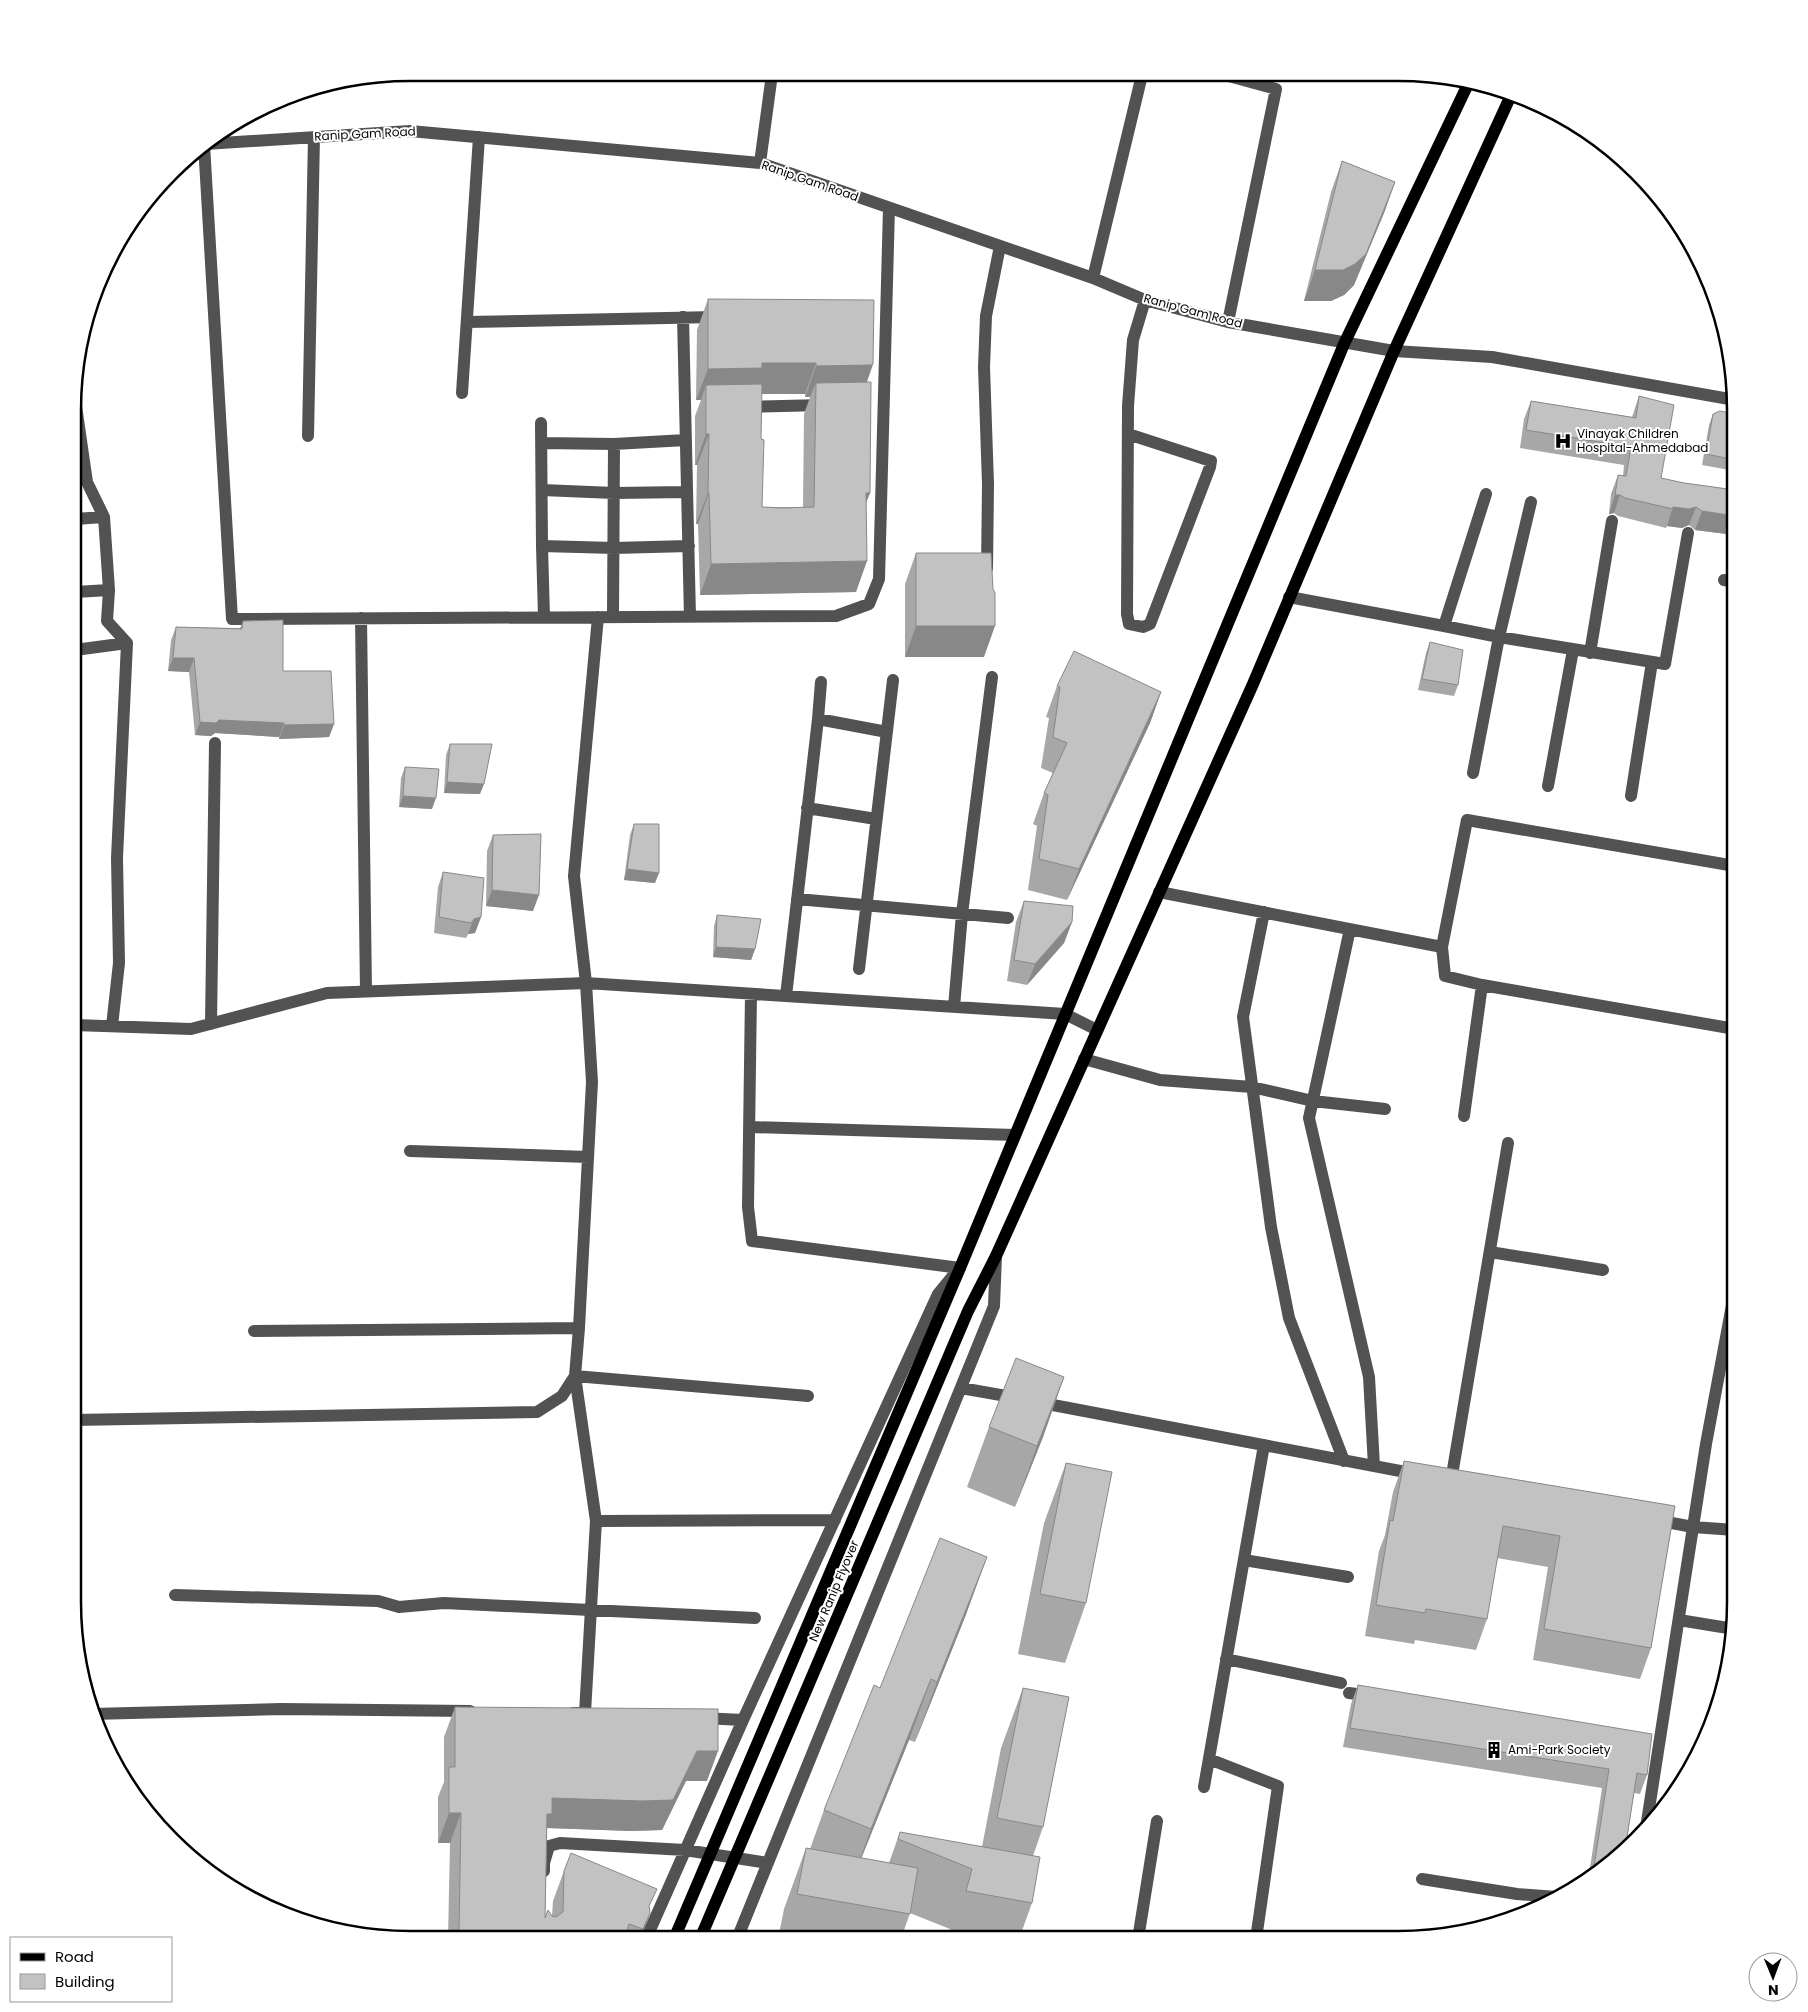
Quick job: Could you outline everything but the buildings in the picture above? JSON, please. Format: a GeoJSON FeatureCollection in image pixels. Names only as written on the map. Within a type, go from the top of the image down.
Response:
{"type":"FeatureCollection","features":[{"type":"Feature","properties":{"kind":"main road","name":"New Ranip Flyover"},"geometry":{"type":"LineString","coordinates":[[677,1931],[960,1268],[1344,344],[1466,89]]}},
{"type":"Feature","properties":{"kind":"main road","name":"New Ranip Flyover"},"geometry":{"type":"LineString","coordinates":[[703,1931],[968,1311],[996,1256],[1253,684],[1394,351],[1508,101]]}},
{"type":"Feature","properties":{"kind":"street"},"geometry":{"type":"LineString","coordinates":[[760,163],[771,81]]}},
{"type":"Feature","properties":{"kind":"street"},"geometry":{"type":"LineString","coordinates":[[1093,278],[1140,81]]}},
{"type":"Feature","properties":{"kind":"street"},"geometry":{"type":"LineString","coordinates":[[1228,322],[1276,89],[1247,81]]}},
{"type":"Feature","properties":{"kind":"street","name":"Ranip Gam Road"},"geometry":{"type":"LineString","coordinates":[[219,143],[410,131],[760,163],[1093,278],[1145,300],[1228,322],[1344,344],[1394,351],[1492,357],[1726,398]]}},
{"type":"Feature","properties":{"kind":"street"},"geometry":{"type":"LineString","coordinates":[[308,436],[314,137]]}},
{"type":"Feature","properties":{"kind":"street"},"geometry":{"type":"LineString","coordinates":[[462,393],[479,137]]}},
{"type":"Feature","properties":{"kind":"street"},"geometry":{"type":"LineString","coordinates":[[205,153],[232,619],[836,616],[870,604],[879,579],[881,320],[889,208]]}},
{"type":"Feature","properties":{"kind":"street"},"geometry":{"type":"LineString","coordinates":[[988,583],[988,484],[984,367],[986,316],[1000,246]]}},
{"type":"Feature","properties":{"kind":"street"},"geometry":{"type":"LineString","coordinates":[[1128,434],[1211,461],[1150,624],[1143,627],[1129,624],[1127,614],[1128,434],[1133,340],[1145,300]]}},
{"type":"Feature","properties":{"kind":"street"},"geometry":{"type":"LineString","coordinates":[[466,322],[683,316],[732,317]]}},
{"type":"Feature","properties":{"kind":"street"},"geometry":{"type":"LineString","coordinates":[[683,316],[690,408],[686,440],[690,616]]}},
{"type":"Feature","properties":{"kind":"street"},"geometry":{"type":"LineString","coordinates":[[732,407],[835,405]]}},
{"type":"Feature","properties":{"kind":"street"},"geometry":{"type":"LineString","coordinates":[[541,423],[544,617]]}},
{"type":"Feature","properties":{"kind":"street"},"geometry":{"type":"LineString","coordinates":[[81,440],[87,482],[104,517],[109,590],[107,621],[127,643],[117,858],[119,963],[112,1026]]}},
{"type":"Feature","properties":{"kind":"street"},"geometry":{"type":"LineString","coordinates":[[542,443],[614,444],[686,440]]}},
{"type":"Feature","properties":{"kind":"street"},"geometry":{"type":"LineString","coordinates":[[613,617],[614,444]]}},
{"type":"Feature","properties":{"kind":"street"},"geometry":{"type":"LineString","coordinates":[[542,490],[614,493],[687,492]]}},
{"type":"Feature","properties":{"kind":"street"},"geometry":{"type":"LineString","coordinates":[[1444,626],[1486,494]]}},
{"type":"Feature","properties":{"kind":"street"},"geometry":{"type":"LineString","coordinates":[[1473,773],[1499,637],[1531,502]]}},
{"type":"Feature","properties":{"kind":"street"},"geometry":{"type":"LineString","coordinates":[[81,519],[104,517]]}},
{"type":"Feature","properties":{"kind":"street"},"geometry":{"type":"LineString","coordinates":[[1590,653],[1612,521]]}},
{"type":"Feature","properties":{"kind":"street"},"geometry":{"type":"LineString","coordinates":[[1289,598],[1590,653],[1665,664],[1688,533]]}},
{"type":"Feature","properties":{"kind":"street"},"geometry":{"type":"LineString","coordinates":[[542,546],[614,548],[688,546]]}},
{"type":"Feature","properties":{"kind":"street"},"geometry":{"type":"LineString","coordinates":[[81,592],[109,590]]}},
{"type":"Feature","properties":{"kind":"street"},"geometry":{"type":"LineString","coordinates":[[556,1712],[590,1713],[591,1610],[596,1520],[575,1376],[592,1082],[586,983],[574,876],[598,617]]}},
{"type":"Feature","properties":{"kind":"street"},"geometry":{"type":"LineString","coordinates":[[361,618],[366,991]]}},
{"type":"Feature","properties":{"kind":"street"},"geometry":{"type":"LineString","coordinates":[[81,649],[127,643]]}},
{"type":"Feature","properties":{"kind":"street"},"geometry":{"type":"LineString","coordinates":[[1548,786],[1573,650]]}},
{"type":"Feature","properties":{"kind":"street"},"geometry":{"type":"LineString","coordinates":[[1631,796],[1652,662]]}},
{"type":"Feature","properties":{"kind":"street"},"geometry":{"type":"LineString","coordinates":[[954,1007],[962,914],[992,677]]}},
{"type":"Feature","properties":{"kind":"street"},"geometry":{"type":"LineString","coordinates":[[859,968],[893,680]]}},
{"type":"Feature","properties":{"kind":"street"},"geometry":{"type":"LineString","coordinates":[[786,996],[821,682]]}},
{"type":"Feature","properties":{"kind":"street"},"geometry":{"type":"LineString","coordinates":[[818,719],[887,732]]}},
{"type":"Feature","properties":{"kind":"street"},"geometry":{"type":"LineString","coordinates":[[210,1024],[216,743]]}},
{"type":"Feature","properties":{"kind":"street"},"geometry":{"type":"LineString","coordinates":[[807,808],[876,819]]}},
{"type":"Feature","properties":{"kind":"street"},"geometry":{"type":"LineString","coordinates":[[1727,865],[1467,820],[1442,947],[1445,976],[1482,985],[1727,1028]]}},
{"type":"Feature","properties":{"kind":"street"},"geometry":{"type":"LineString","coordinates":[[1159,892],[1442,947]]}},
{"type":"Feature","properties":{"kind":"street"},"geometry":{"type":"LineString","coordinates":[[797,899],[1008,918]]}},
{"type":"Feature","properties":{"kind":"street"},"geometry":{"type":"LineString","coordinates":[[1264,912],[1243,1017],[1271,1227],[1289,1318],[1344,1461]]}},
{"type":"Feature","properties":{"kind":"street"},"geometry":{"type":"LineString","coordinates":[[1350,929],[1309,1118],[1369,1377],[1374,1466]]}},
{"type":"Feature","properties":{"kind":"street"},"geometry":{"type":"LineString","coordinates":[[81,1025],[191,1029],[327,993],[586,983],[1065,1014],[1097,1030]]}},
{"type":"Feature","properties":{"kind":"street"},"geometry":{"type":"LineString","coordinates":[[1464,1116],[1482,985]]}},
{"type":"Feature","properties":{"kind":"street"},"geometry":{"type":"LineString","coordinates":[[751,994],[748,1206],[752,1241],[960,1268]]}},
{"type":"Feature","properties":{"kind":"street"},"geometry":{"type":"LineString","coordinates":[[1084,1059],[1160,1080],[1252,1087],[1313,1101],[1385,1109]]}},
{"type":"Feature","properties":{"kind":"street"},"geometry":{"type":"LineString","coordinates":[[750,1127],[1015,1134]]}},
{"type":"Feature","properties":{"kind":"street"},"geometry":{"type":"LineString","coordinates":[[961,1388],[1446,1480],[1490,1252],[1508,1143]]}},
{"type":"Feature","properties":{"kind":"street"},"geometry":{"type":"LineString","coordinates":[[410,1151],[588,1157]]}},
{"type":"Feature","properties":{"kind":"street"},"geometry":{"type":"LineString","coordinates":[[1490,1252],[1603,1270]]}},
{"type":"Feature","properties":{"kind":"street"},"geometry":{"type":"LineString","coordinates":[[740,1931],[994,1306],[996,1256]]}},
{"type":"Feature","properties":{"kind":"street"},"geometry":{"type":"LineString","coordinates":[[650,1931],[743,1720],[938,1294],[960,1268]]}},
{"type":"Feature","properties":{"kind":"street"},"geometry":{"type":"LineString","coordinates":[[254,1331],[579,1328]]}},
{"type":"Feature","properties":{"kind":"street"},"geometry":{"type":"LineString","coordinates":[[1647,1816],[1655,1742],[1679,1620],[1706,1444],[1727,1339]]}},
{"type":"Feature","properties":{"kind":"street"},"geometry":{"type":"LineString","coordinates":[[575,1376],[808,1396]]}},
{"type":"Feature","properties":{"kind":"street"},"geometry":{"type":"LineString","coordinates":[[81,1420],[537,1412],[562,1396],[575,1376]]}},
{"type":"Feature","properties":{"kind":"street"},"geometry":{"type":"LineString","coordinates":[[1204,1787],[1264,1446]]}},
{"type":"Feature","properties":{"kind":"street"},"geometry":{"type":"LineString","coordinates":[[1646,1518],[1693,1527],[1727,1529]]}},
{"type":"Feature","properties":{"kind":"street"},"geometry":{"type":"LineString","coordinates":[[596,1520],[835,1520]]}},
{"type":"Feature","properties":{"kind":"street"},"geometry":{"type":"LineString","coordinates":[[1244,1560],[1348,1577]]}},
{"type":"Feature","properties":{"kind":"street"},"geometry":{"type":"LineString","coordinates":[[175,1595],[378,1601],[400,1607],[444,1603],[755,1618]]}},
{"type":"Feature","properties":{"kind":"street"},"geometry":{"type":"LineString","coordinates":[[1679,1620],[1726,1628]]}},
{"type":"Feature","properties":{"kind":"street"},"geometry":{"type":"LineString","coordinates":[[1226,1659],[1388,1699]]}},
{"type":"Feature","properties":{"kind":"street"},"geometry":{"type":"LineString","coordinates":[[101,1714],[282,1709],[487,1712]]}},
{"type":"Feature","properties":{"kind":"street"},"geometry":{"type":"LineString","coordinates":[[694,1718],[743,1720]]}},
{"type":"Feature","properties":{"kind":"street"},"geometry":{"type":"LineString","coordinates":[[1209,1760],[1278,1786],[1257,1931]]}},
{"type":"Feature","properties":{"kind":"street"},"geometry":{"type":"LineString","coordinates":[[1139,1931],[1157,1822]]}},
{"type":"Feature","properties":{"kind":"street"},"geometry":{"type":"LineString","coordinates":[[544,1882],[544,1863],[549,1846],[560,1843],[685,1850],[768,1863]]}},
{"type":"Feature","properties":{"kind":"street"},"geometry":{"type":"LineString","coordinates":[[1422,1879],[1517,1894],[1546,1895]]}},
{"type":"Feature","properties":{"kind":"place","name":"Vinayak Children Hospital-Ahmedabad"},"geometry":{"type":"Point","coordinates":[1563,441]}},
{"type":"Feature","properties":{"kind":"place","name":"Ami-Park Society"},"geometry":{"type":"Point","coordinates":[1494,1750]}}]}
